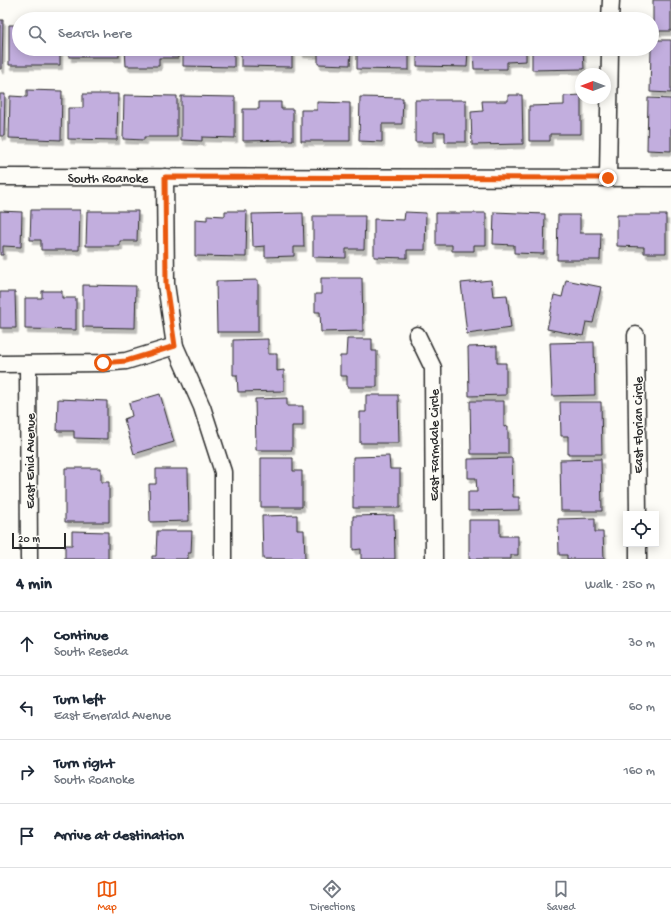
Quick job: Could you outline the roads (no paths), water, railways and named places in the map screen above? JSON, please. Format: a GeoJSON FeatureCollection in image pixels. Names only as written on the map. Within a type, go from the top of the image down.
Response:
{"type":"FeatureCollection","features":[{"type":"Feature","properties":{"kind":"street"},"geometry":{"type":"LineString","coordinates":[[610,12],[611,0]]}},
{"type":"Feature","properties":{"kind":"street"},"geometry":{"type":"LineString","coordinates":[[608,178],[610,56]]}},
{"type":"Feature","properties":{"kind":"street","name":"South Roanoke"},"geometry":{"type":"LineString","coordinates":[[0,177],[671,178]]}},
{"type":"Feature","properties":{"kind":"street"},"geometry":{"type":"LineString","coordinates":[[165,177],[166,284],[175,346],[202,407],[223,472],[224,559]]}},
{"type":"Feature","properties":{"kind":"street","name":"East Farmdale Circle"},"geometry":{"type":"LineString","coordinates":[[417,334],[433,368],[434,559]]}},
{"type":"Feature","properties":{"kind":"street","name":"East Florian Circle"},"geometry":{"type":"LineString","coordinates":[[636,335],[638,511]]}},
{"type":"Feature","properties":{"kind":"street"},"geometry":{"type":"LineString","coordinates":[[0,364],[103,363],[126,361],[175,346]]}},
{"type":"Feature","properties":{"kind":"street","name":"East Enid Avenue"},"geometry":{"type":"LineString","coordinates":[[28,364],[29,559]]}},
{"type":"Feature","properties":{"kind":"street"},"geometry":{"type":"LineString","coordinates":[[638,547],[638,559]]}}]}
